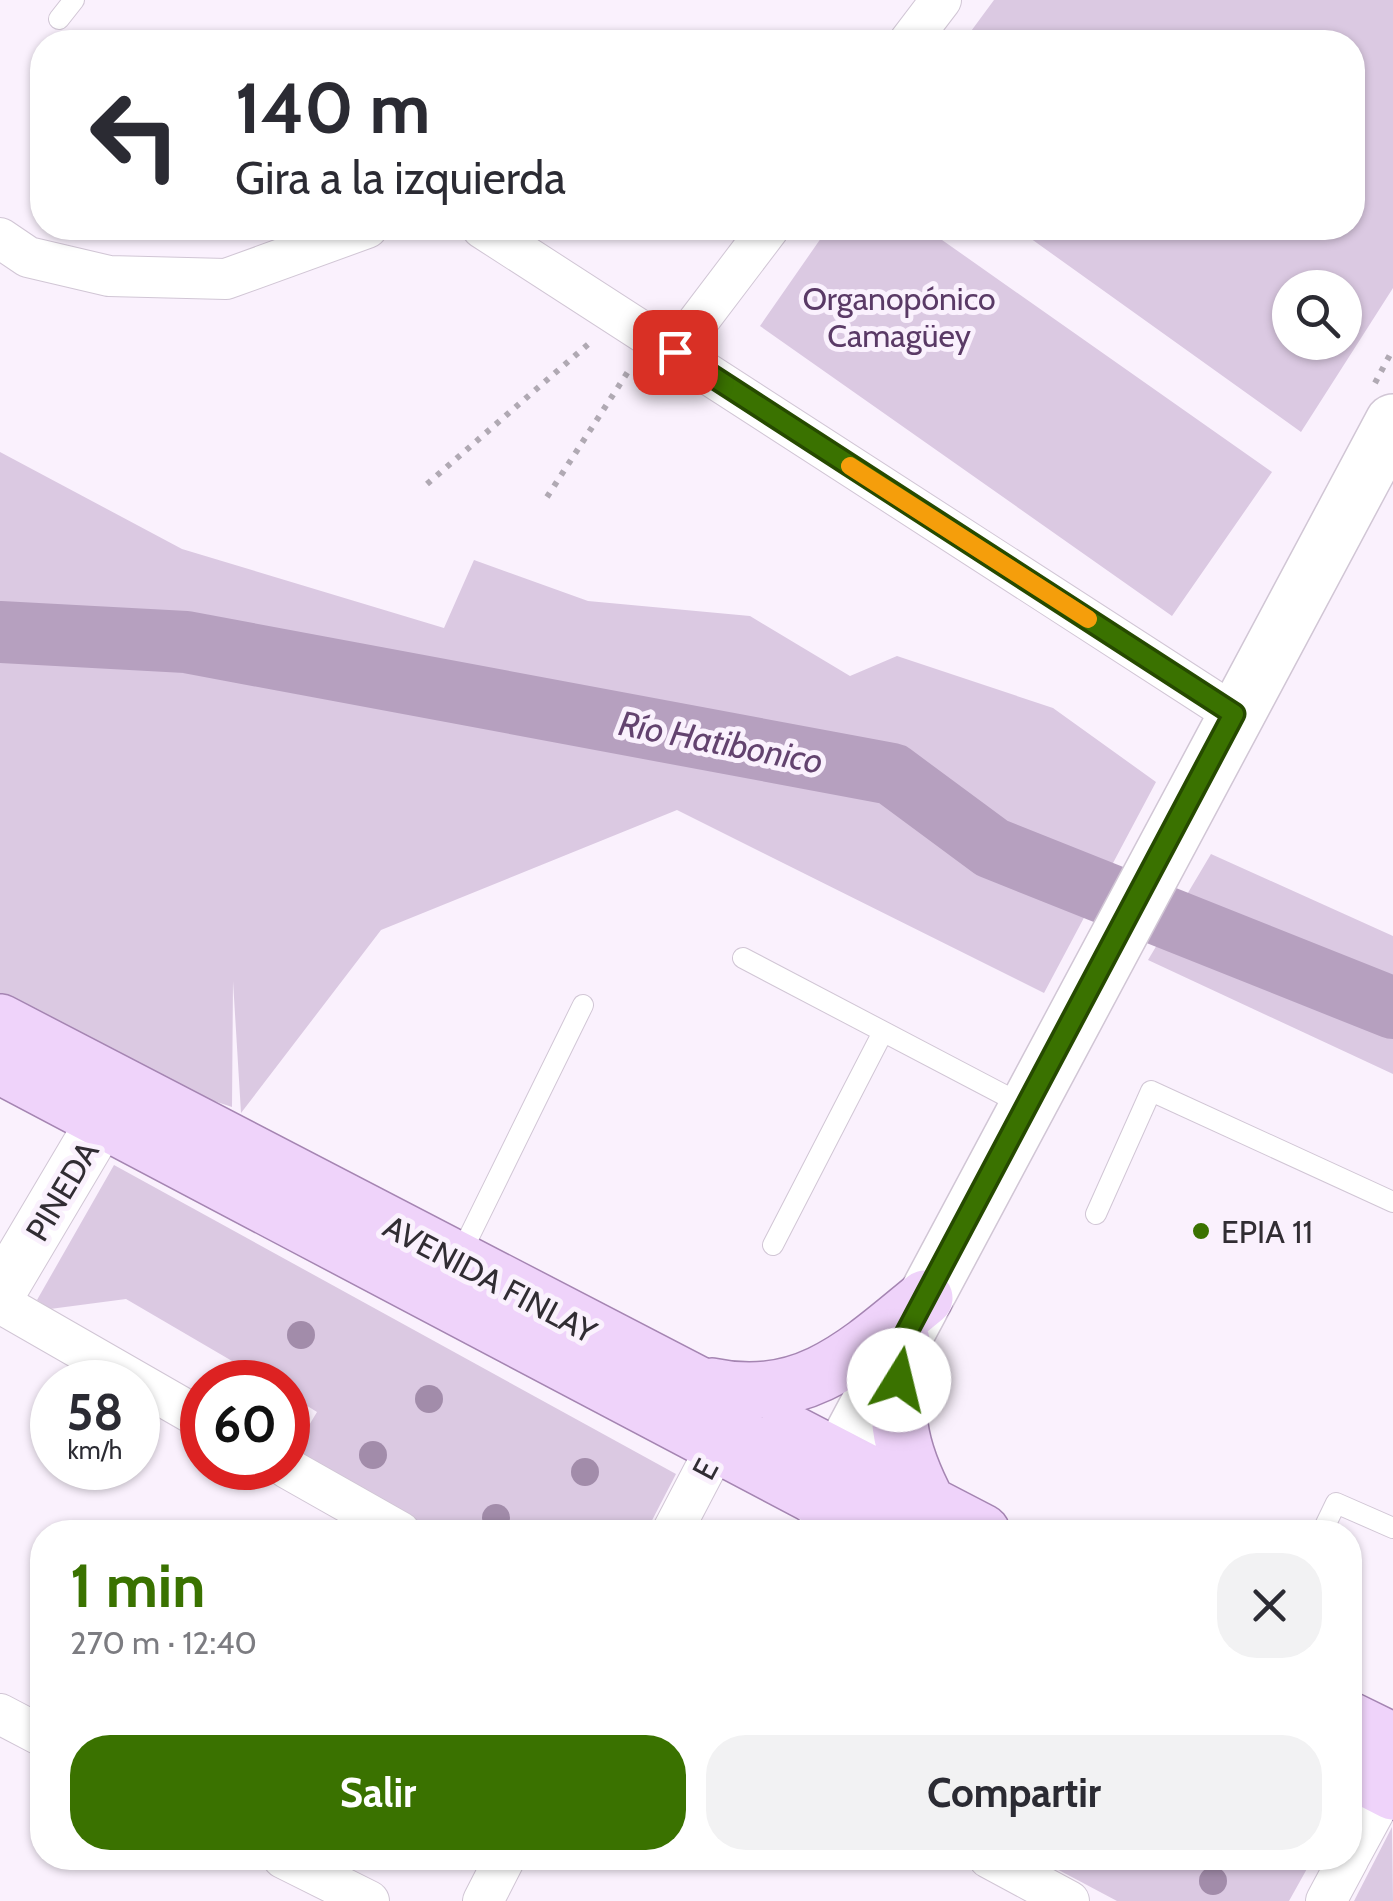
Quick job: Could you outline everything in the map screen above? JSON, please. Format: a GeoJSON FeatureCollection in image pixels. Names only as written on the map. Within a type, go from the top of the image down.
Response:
{"type":"FeatureCollection","features":[{"type":"Feature","properties":{"kind":"main road"},"geometry":{"type":"LineString","coordinates":[[829,1478],[1393,422]]}},
{"type":"Feature","properties":{"kind":"main road","name":"AVENIDA FINLAY"},"geometry":{"type":"LineString","coordinates":[[0,1022],[113,1104],[906,1519]]}},
{"type":"Feature","properties":{"kind":"main road","name":"AVENIDA FINLAY"},"geometry":{"type":"LineString","coordinates":[[0,1066],[113,1104]]}},
{"type":"Feature","properties":{"kind":"main road","name":"AVENIDA FINLAY"},"geometry":{"type":"LineString","coordinates":[[447,1280],[681,1379],[727,1427]]}},
{"type":"Feature","properties":{"kind":"main road"},"geometry":{"type":"LineString","coordinates":[[681,1379],[730,1390],[790,1388],[847,1361],[914,1319]]}},
{"type":"Feature","properties":{"kind":"main road"},"geometry":{"type":"LineString","coordinates":[[906,1519],[909,1468],[896,1420],[914,1319]]}},
{"type":"Feature","properties":{"kind":"main road"},"geometry":{"type":"LineString","coordinates":[[1362,1740],[1383,1774]]}},
{"type":"Feature","properties":{"kind":"street"},"geometry":{"type":"LineString","coordinates":[[918,30],[941,0]]}},
{"type":"Feature","properties":{"kind":"street"},"geometry":{"type":"LineString","coordinates":[[0,238],[28,256],[109,276],[226,279],[334,240]]}},
{"type":"Feature","properties":{"kind":"street"},"geometry":{"type":"LineString","coordinates":[[501,240],[1234,714]]}},
{"type":"Feature","properties":{"kind":"street"},"geometry":{"type":"LineString","coordinates":[[649,335],[756,240]]}},
{"type":"Feature","properties":{"kind":"street","name":"PINEDA"},"geometry":{"type":"LineString","coordinates":[[0,1293],[113,1104]]}},
{"type":"Feature","properties":{"kind":"street"},"geometry":{"type":"LineString","coordinates":[[0,1303],[180,1406]]}},
{"type":"Feature","properties":{"kind":"street","name":"E"},"geometry":{"type":"LineString","coordinates":[[678,1520],[727,1427]]}},
{"type":"Feature","properties":{"kind":"street"},"geometry":{"type":"LineString","coordinates":[[310,1481],[379,1520]]}},
{"type":"Feature","properties":{"kind":"street"},"geometry":{"type":"LineString","coordinates":[[0,1714],[30,1730]]}},
{"type":"Feature","properties":{"kind":"street"},"geometry":{"type":"LineString","coordinates":[[1362,1827],[1383,1774]]}},
{"type":"Feature","properties":{"kind":"street"},"geometry":{"type":"LineString","coordinates":[[308,1870],[370,1901]]}},
{"type":"Feature","properties":{"kind":"street"},"geometry":{"type":"LineString","coordinates":[[483,1901],[499,1870]]}},
{"type":"Feature","properties":{"kind":"street"},"geometry":{"type":"LineString","coordinates":[[1011,1870],[1069,1901]]}},
{"type":"Feature","properties":{"kind":"street"},"geometry":{"type":"LineString","coordinates":[[1326,1901],[1343,1870]]}},
{"type":"Feature","properties":{"kind":"lane"},"geometry":{"type":"LineString","coordinates":[[58,19],[74,0]]}},
{"type":"Feature","properties":{"kind":"lane"},"geometry":{"type":"LineString","coordinates":[[742,958],[1027,1107]]}},
{"type":"Feature","properties":{"kind":"lane"},"geometry":{"type":"LineString","coordinates":[[447,1280],[583,1005]]}},
{"type":"Feature","properties":{"kind":"lane"},"geometry":{"type":"LineString","coordinates":[[774,1245],[883,1032]]}},
{"type":"Feature","properties":{"kind":"lane"},"geometry":{"type":"LineString","coordinates":[[1096,1214],[1151,1091],[1393,1202]]}},
{"type":"Feature","properties":{"kind":"lane"},"geometry":{"type":"LineString","coordinates":[[1328,1520],[1336,1502],[1393,1528]]}},
{"type":"Feature","properties":{"kind":"path"},"geometry":{"type":"LineString","coordinates":[[428,484],[649,335]]}},
{"type":"Feature","properties":{"kind":"path"},"geometry":{"type":"LineString","coordinates":[[547,498],[649,335]]}},
{"type":"Feature","properties":{"kind":"green space"},"geometry":{"type":"Polygon","coordinates":[[[994,0],[1393,0],[1393,288],[1362,337],[1362,270],[1272,270],[1272,360],[1347,360],[1301,432],[1033,240],[1365,240],[1365,30],[972,30],[994,0]]]}},
{"type":"Feature","properties":{"kind":"green space","name":"Organopónico Camagüey"},"geometry":{"type":"Polygon","coordinates":[[[820,240],[942,240],[1272,472],[1172,616],[760,326],[820,240]]]}},
{"type":"Feature","properties":{"kind":"green space"},"geometry":{"type":"Polygon","coordinates":[[[0,452],[182,549],[444,628],[474,560],[588,601],[750,616],[850,676],[897,656],[1053,708],[1156,782],[1044,993],[677,810],[381,930],[241,1113],[233,981],[232,1107],[199,1096],[0,993],[0,452]]]}},
{"type":"Feature","properties":{"kind":"green space"},"geometry":{"type":"Polygon","coordinates":[[[1211,854],[1393,936],[1393,1074],[1148,960],[1211,854]]]}},
{"type":"Feature","properties":{"kind":"green space"},"geometry":{"type":"Polygon","coordinates":[[[114,1165],[676,1474],[652,1520],[395,1520],[310,1472],[310,1424],[317,1412],[310,1408],[310,1360],[230,1360],[126,1299],[50,1309],[37,1300],[114,1165]]]}},
{"type":"Feature","properties":{"kind":"green space"},"geometry":{"type":"Polygon","coordinates":[[[1392,1827],[1393,1901],[1354,1901],[1392,1827]]]}},
{"type":"Feature","properties":{"kind":"green space"},"geometry":{"type":"Polygon","coordinates":[[[1059,1870],[1306,1870],[1289,1901],[1117,1901],[1059,1870]]]}},
{"type":"Feature","properties":{"kind":"waterway","name":"Río Hatibonico"},"geometry":{"type":"LineString","coordinates":[[0,632],[186,642],[892,774],[992,848],[1393,1008]]}},
{"type":"Feature","properties":{"kind":"slow traffic"},"geometry":{"type":"LineString","coordinates":[[850,466],[1088,619]]}},
{"type":"Feature","properties":{"kind":"place","name":"EPIA 11"},"geometry":{"type":"Point","coordinates":[1201,1231]}},
{"type":"Feature","properties":{"kind":"route"},"geometry":{"type":"LineString","coordinates":[[675,352],[1234,714],[902,1341],[899,1380]]}}]}
